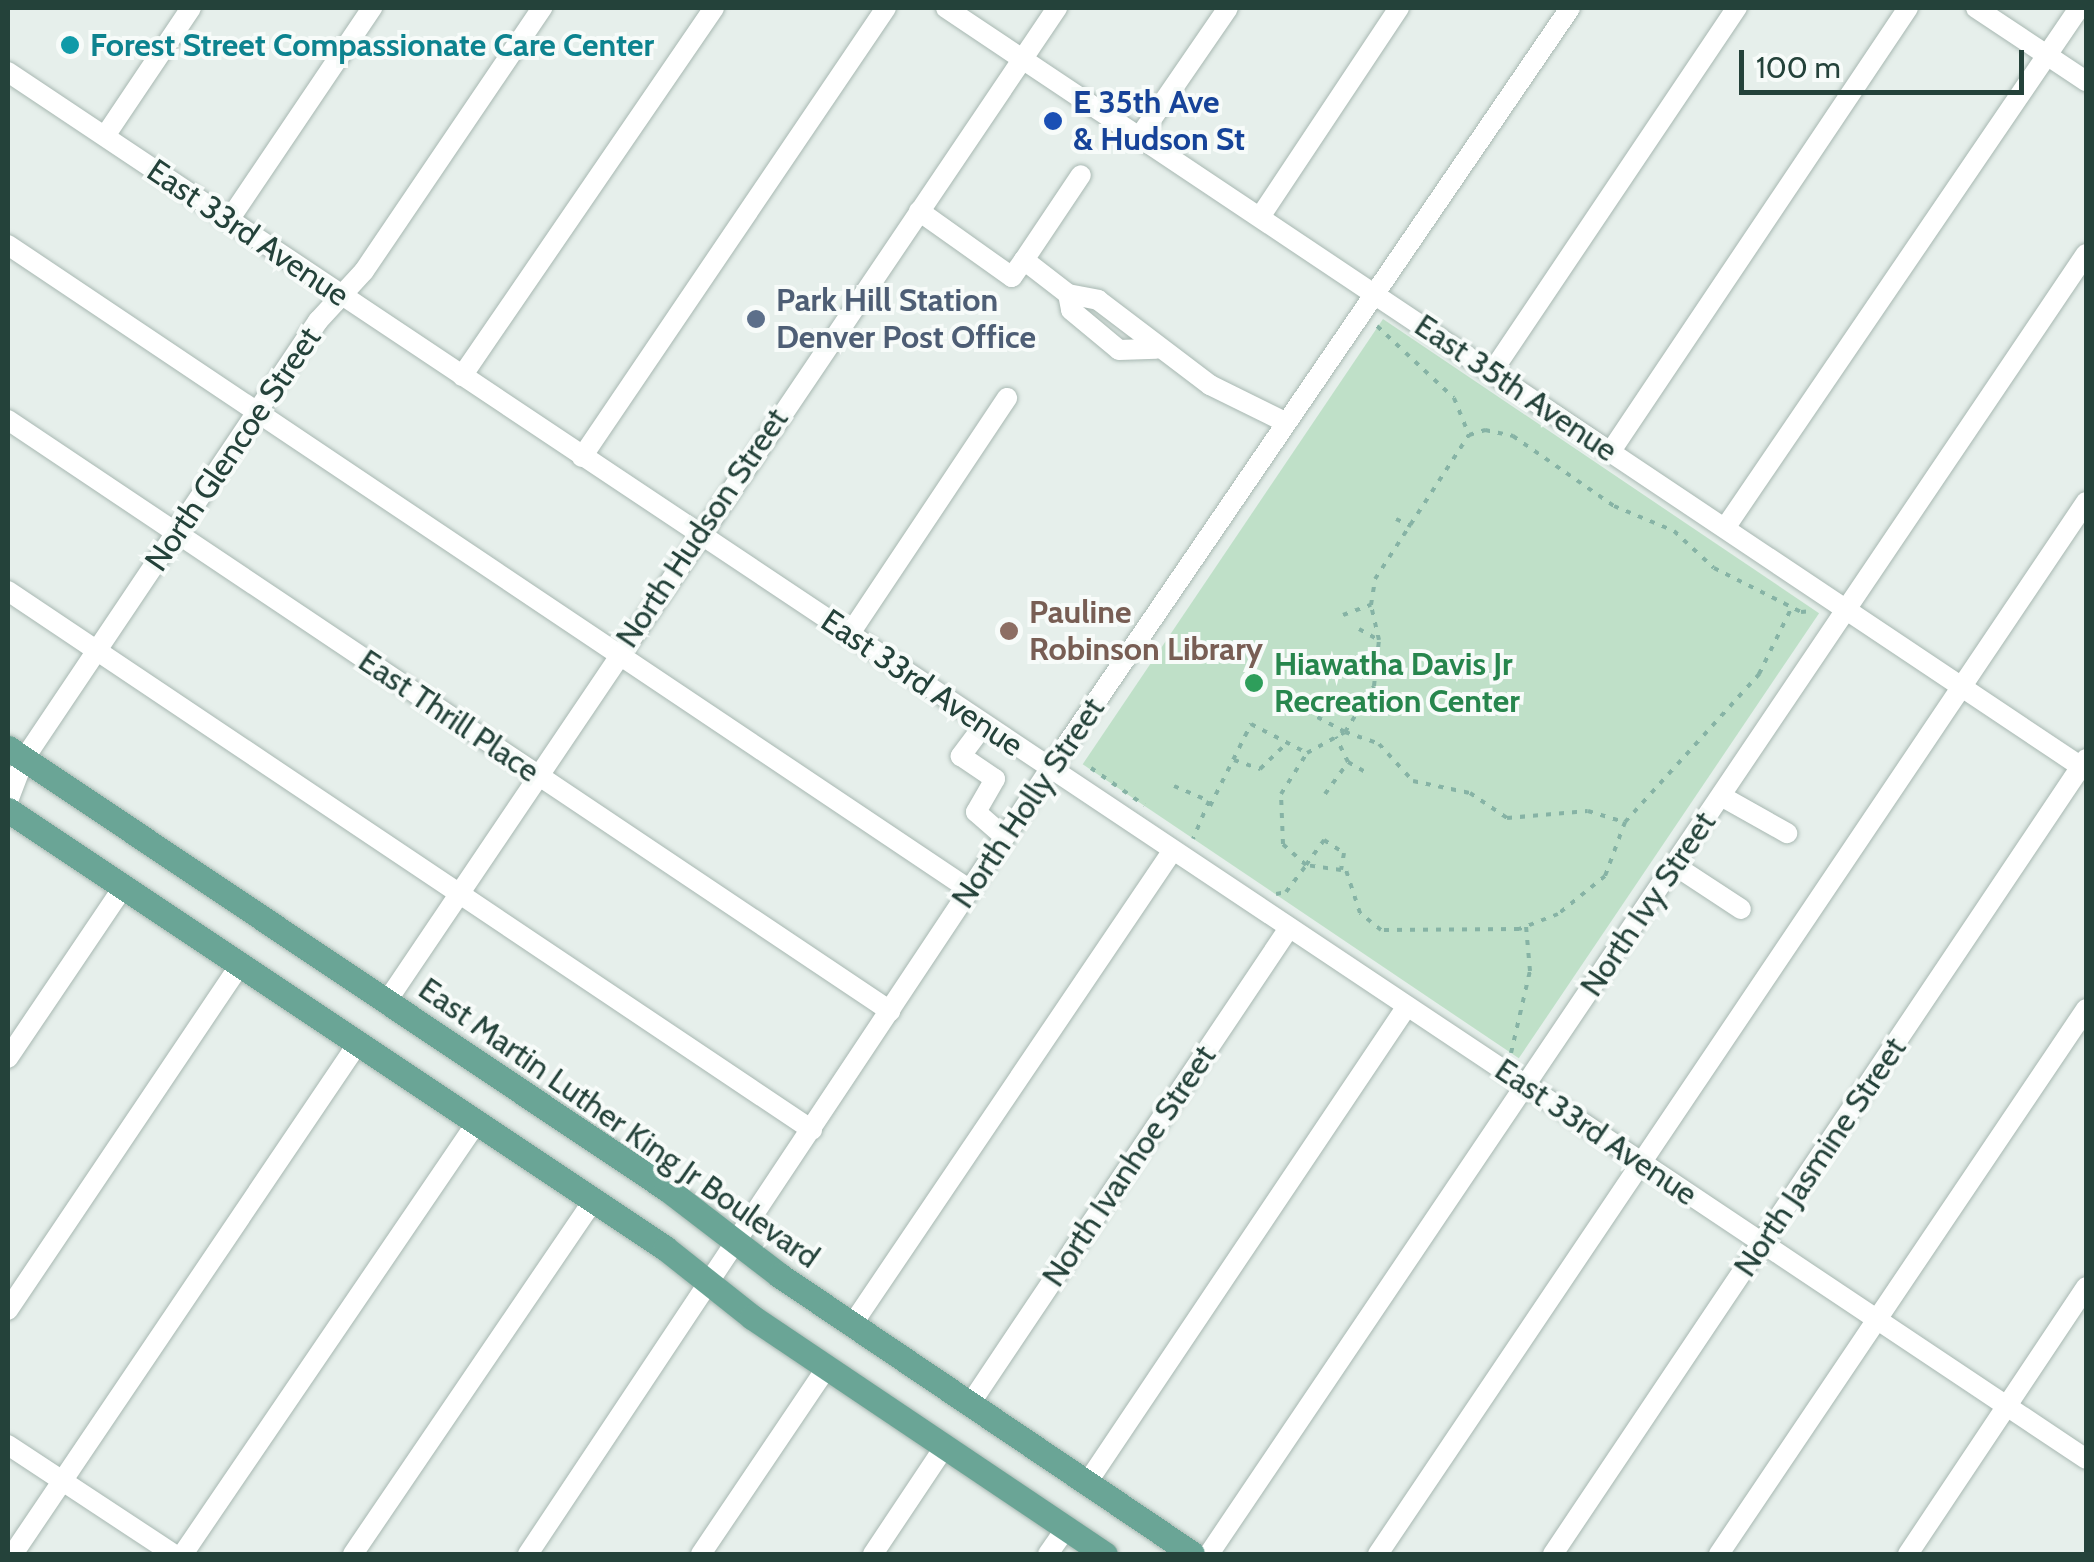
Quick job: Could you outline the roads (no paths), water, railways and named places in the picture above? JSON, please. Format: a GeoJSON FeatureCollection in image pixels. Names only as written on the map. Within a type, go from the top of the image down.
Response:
{"type":"FeatureCollection","features":[{"type":"Feature","properties":{"kind":"main road","name":"East Martin Luther King Jr Boulevard"},"geometry":{"type":"LineString","coordinates":[[16,753],[387,1001],[852,1325],[1192,1554]]}},
{"type":"Feature","properties":{"kind":"main road"},"geometry":{"type":"LineString","coordinates":[[8,810],[594,1200],[826,1367],[1105,1554]]}},
{"type":"Feature","properties":{"kind":"street"},"geometry":{"type":"LineString","coordinates":[[105,136],[191,8]]}},
{"type":"Feature","properties":{"kind":"street"},"geometry":{"type":"LineString","coordinates":[[229,220],[372,8]]}},
{"type":"Feature","properties":{"kind":"street","name":"North Glencoe Street"},"geometry":{"type":"LineString","coordinates":[[8,801],[16,753],[97,651],[258,412],[542,8]]}},
{"type":"Feature","properties":{"kind":"street"},"geometry":{"type":"LineString","coordinates":[[462,376],[714,8]]}},
{"type":"Feature","properties":{"kind":"street"},"geometry":{"type":"LineString","coordinates":[[582,457],[886,8]]}},
{"type":"Feature","properties":{"kind":"street","name":"East 35th Avenue"},"geometry":{"type":"LineString","coordinates":[[946,8],[1846,610],[2085,765]]}},
{"type":"Feature","properties":{"kind":"street","name":"North Hudson Street"},"geometry":{"type":"LineString","coordinates":[[387,1001],[536,774],[1057,8]]}},
{"type":"Feature","properties":{"kind":"street"},"geometry":{"type":"LineString","coordinates":[[1140,136],[1228,8]]}},
{"type":"Feature","properties":{"kind":"street"},"geometry":{"type":"LineString","coordinates":[[1260,217],[1399,8]]}},
{"type":"Feature","properties":{"kind":"street","name":"North Holly Street"},"geometry":{"type":"LineString","coordinates":[[528,1554],[1050,769],[1570,8]]}},
{"type":"Feature","properties":{"kind":"street"},"geometry":{"type":"LineString","coordinates":[[1492,372],[1736,8]]}},
{"type":"Feature","properties":{"kind":"street"},"geometry":{"type":"LineString","coordinates":[[1610,451],[1908,8]]}},
{"type":"Feature","properties":{"kind":"street"},"geometry":{"type":"LineString","coordinates":[[1976,8],[2086,82]]}},
{"type":"Feature","properties":{"kind":"street"},"geometry":{"type":"LineString","coordinates":[[1725,528],[2078,8]]}},
{"type":"Feature","properties":{"kind":"street","name":"East 33rd Avenue"},"geometry":{"type":"LineString","coordinates":[[8,72],[2086,1459]]}},
{"type":"Feature","properties":{"kind":"street"},"geometry":{"type":"LineString","coordinates":[[919,210],[1012,277],[1080,175]]}},
{"type":"Feature","properties":{"kind":"street"},"geometry":{"type":"LineString","coordinates":[[8,245],[970,890]]}},
{"type":"Feature","properties":{"kind":"street","name":"North Ivy Street"},"geometry":{"type":"LineString","coordinates":[[1208,1554],[2086,254]]}},
{"type":"Feature","properties":{"kind":"street"},"geometry":{"type":"LineString","coordinates":[[1024,260],[1068,294],[1098,300],[1136,324],[1156,348],[1245,406],[1285,422]]}},
{"type":"Feature","properties":{"kind":"street"},"geometry":{"type":"LineString","coordinates":[[1068,294],[1071,310],[1120,350],[1156,348]]}},
{"type":"Feature","properties":{"kind":"street"},"geometry":{"type":"LineString","coordinates":[[849,635],[1007,398]]}},
{"type":"Feature","properties":{"kind":"street","name":"East Thrill Place"},"geometry":{"type":"LineString","coordinates":[[8,420],[890,1011]]}},
{"type":"Feature","properties":{"kind":"street"},"geometry":{"type":"LineString","coordinates":[[1378,1554],[2086,502]]}},
{"type":"Feature","properties":{"kind":"street"},"geometry":{"type":"LineString","coordinates":[[8,591],[812,1130]]}},
{"type":"Feature","properties":{"kind":"street"},"geometry":{"type":"LineString","coordinates":[[984,725],[961,756],[996,779],[976,812],[1005,837]]}},
{"type":"Feature","properties":{"kind":"street","name":"North Jasmine Street"},"geometry":{"type":"LineString","coordinates":[[1552,1554],[2085,765]]}},
{"type":"Feature","properties":{"kind":"street"},"geometry":{"type":"LineString","coordinates":[[1721,796],[1787,833]]}},
{"type":"Feature","properties":{"kind":"street"},"geometry":{"type":"LineString","coordinates":[[852,1325],[1172,850]]}},
{"type":"Feature","properties":{"kind":"street"},"geometry":{"type":"LineString","coordinates":[[1674,865],[1741,909]]}},
{"type":"Feature","properties":{"kind":"street"},"geometry":{"type":"LineString","coordinates":[[8,1058],[124,886]]}},
{"type":"Feature","properties":{"kind":"street","name":"North Ivanhoe Street"},"geometry":{"type":"LineString","coordinates":[[970,1404],[1289,928]]}},
{"type":"Feature","properties":{"kind":"street"},"geometry":{"type":"LineString","coordinates":[[8,1310],[241,963]]}},
{"type":"Feature","properties":{"kind":"street"},"geometry":{"type":"LineString","coordinates":[[1087,1483],[1406,1006]]}},
{"type":"Feature","properties":{"kind":"street"},"geometry":{"type":"LineString","coordinates":[[1720,1554],[2086,1010]]}},
{"type":"Feature","properties":{"kind":"street"},"geometry":{"type":"LineString","coordinates":[[12,1554],[358,1043]]}},
{"type":"Feature","properties":{"kind":"street"},"geometry":{"type":"LineString","coordinates":[[183,1554],[477,1122]]}},
{"type":"Feature","properties":{"kind":"street"},"geometry":{"type":"LineString","coordinates":[[353,1554],[594,1200]]}},
{"type":"Feature","properties":{"kind":"street"},"geometry":{"type":"LineString","coordinates":[[1908,1554],[2086,1287]]}},
{"type":"Feature","properties":{"kind":"street"},"geometry":{"type":"LineString","coordinates":[[701,1554],[826,1367]]}},
{"type":"Feature","properties":{"kind":"street"},"geometry":{"type":"LineString","coordinates":[[8,1445],[174,1554]]}},
{"type":"Feature","properties":{"kind":"street"},"geometry":{"type":"LineString","coordinates":[[872,1554],[945,1446]]}},
{"type":"Feature","properties":{"kind":"street"},"geometry":{"type":"LineString","coordinates":[[1048,1554],[1066,1528]]}},
{"type":"Feature","properties":{"kind":"place","name":"Forest Street Compassionate Care Center"},"geometry":{"type":"Point","coordinates":[70,45]}},
{"type":"Feature","properties":{"kind":"place","name":"E 35th Ave & Hudson St"},"geometry":{"type":"Point","coordinates":[1053,121]}},
{"type":"Feature","properties":{"kind":"place","name":"Park Hill Station Denver Post Office"},"geometry":{"type":"Point","coordinates":[756,319]}},
{"type":"Feature","properties":{"kind":"place","name":"Pauline Robinson Library"},"geometry":{"type":"Point","coordinates":[1009,631]}},
{"type":"Feature","properties":{"kind":"place","name":"Hiawatha Davis Jr Recreation Center"},"geometry":{"type":"Point","coordinates":[1254,683]}}]}
